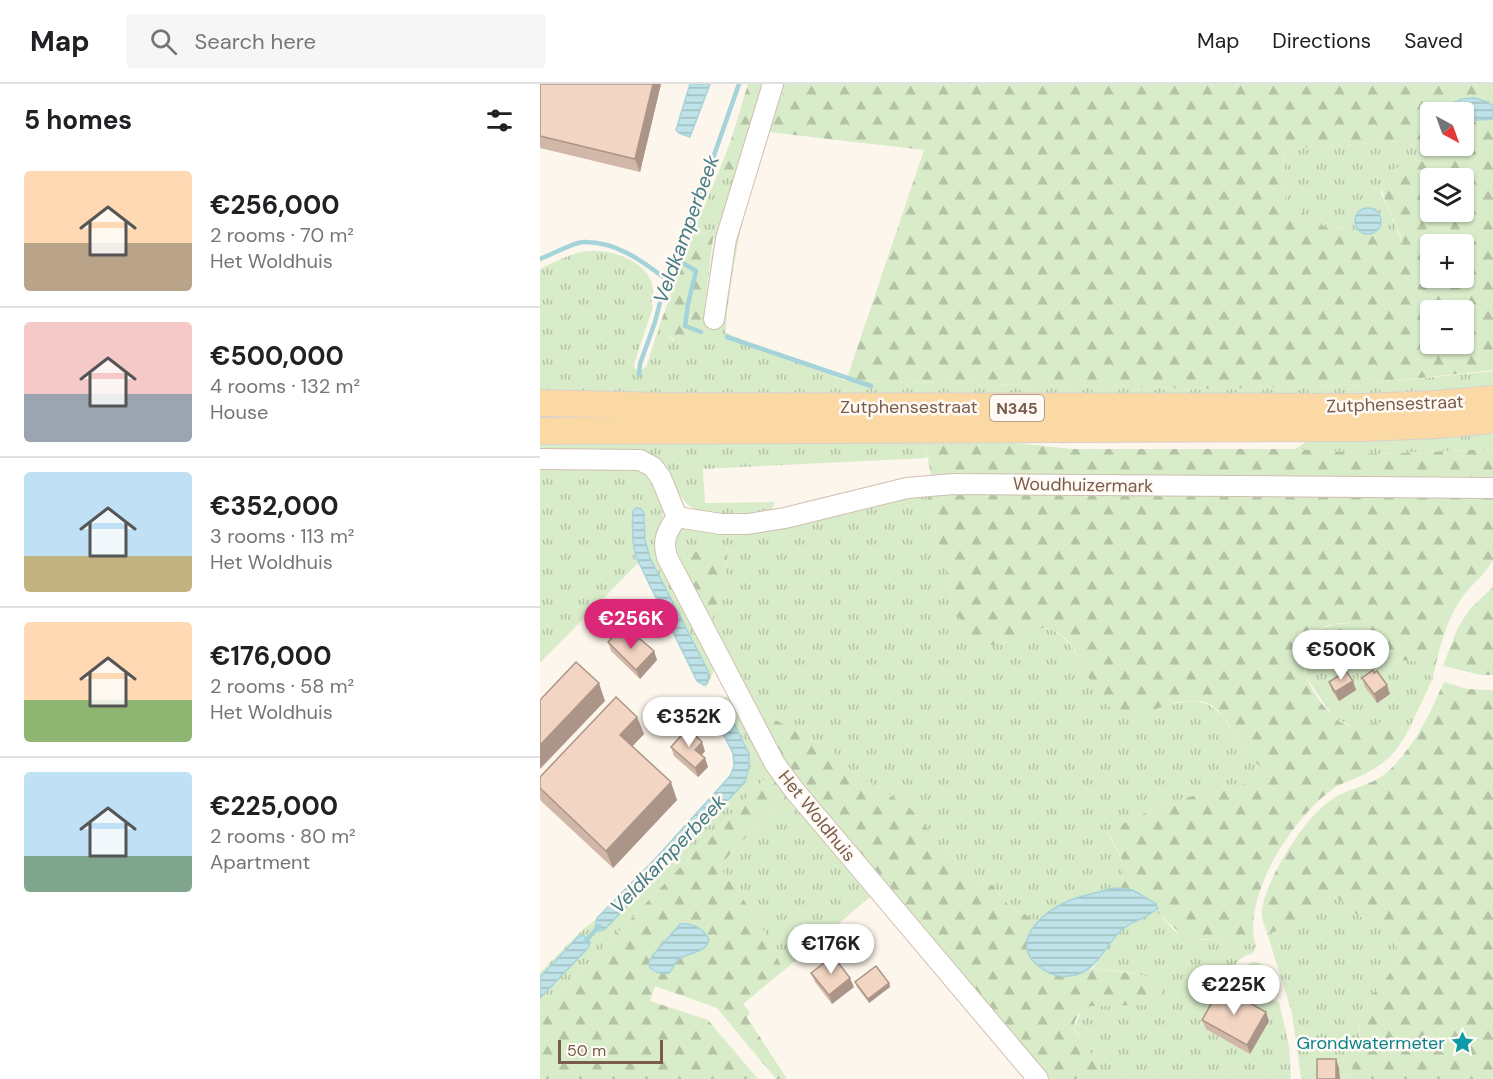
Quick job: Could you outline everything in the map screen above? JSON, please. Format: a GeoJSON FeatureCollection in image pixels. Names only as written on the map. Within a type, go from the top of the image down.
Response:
{"type":"FeatureCollection","features":[{"type":"Feature","properties":{"kind":"main road","name":"Zutphensestraat"},"geometry":{"type":"LineString","coordinates":[[540,403],[661,406],[1360,407],[1493,399]]}},
{"type":"Feature","properties":{"kind":"main road","name":"Zutphensestraat"},"geometry":{"type":"LineString","coordinates":[[540,432],[1363,428],[1493,420]]}},
{"type":"Feature","properties":{"kind":"street"},"geometry":{"type":"LineString","coordinates":[[714,319],[726,239],[773,84]]}},
{"type":"Feature","properties":{"kind":"street"},"geometry":{"type":"LineString","coordinates":[[540,459],[640,460],[653,467],[661,478],[677,517]]}},
{"type":"Feature","properties":{"kind":"street","name":"Woudhuizermark"},"geometry":{"type":"LineString","coordinates":[[677,517],[721,524],[748,524],[785,518],[907,488],[953,484],[1493,488]]}},
{"type":"Feature","properties":{"kind":"street","name":"Het Woldhuis"},"geometry":{"type":"LineString","coordinates":[[677,517],[667,531],[664,540],[668,561],[775,764],[802,800],[1038,1079]]}},
{"type":"Feature","properties":{"kind":"green space"},"geometry":{"type":"Polygon","coordinates":[[[748,84],[768,84],[741,168],[728,175],[719,171],[748,84]]]}},
{"type":"Feature","properties":{"kind":"green space"},"geometry":{"type":"Polygon","coordinates":[[[779,84],[786,84],[747,204],[736,254],[726,333],[846,381],[1225,389],[1365,384],[1493,371],[1493,390],[1428,396],[540,395],[540,269],[558,260],[576,253],[609,252],[629,259],[645,271],[653,289],[651,303],[653,307],[635,361],[634,367],[637,375],[640,375],[641,370],[646,367],[659,327],[673,341],[703,320],[714,241],[713,230],[700,234],[693,233],[719,171],[728,175],[741,168],[730,245],[779,84]]]}},
{"type":"Feature","properties":{"kind":"green space"},"geometry":{"type":"Polygon","coordinates":[[[786,84],[1493,84],[1493,106],[1483,100],[1472,98],[1461,102],[1420,102],[1420,140],[1284,149],[1286,199],[1312,221],[1328,228],[1375,232],[1403,243],[1383,194],[1382,186],[1385,178],[1404,162],[1421,161],[1435,156],[1474,156],[1474,120],[1493,119],[1493,370],[1365,384],[1225,389],[846,381],[924,150],[768,132],[786,84]]]}},
{"type":"Feature","properties":{"kind":"green space"},"geometry":{"type":"Polygon","coordinates":[[[1420,140],[1420,156],[1434,156],[1416,167],[1383,181],[1381,193],[1403,244],[1375,232],[1382,220],[1357,227],[1358,229],[1328,228],[1312,221],[1286,200],[1284,149],[1420,140]]]}},
{"type":"Feature","properties":{"kind":"green space"},"geometry":{"type":"Polygon","coordinates":[[[714,230],[703,320],[698,338],[676,341],[659,327],[693,233],[700,234],[714,230]]]}},
{"type":"Feature","properties":{"kind":"green space"},"geometry":{"type":"Polygon","coordinates":[[[1493,431],[1493,449],[1376,454],[1295,449],[1313,438],[1493,431]]]}},
{"type":"Feature","properties":{"kind":"green space"},"geometry":{"type":"Polygon","coordinates":[[[924,439],[927,458],[703,469],[705,503],[775,502],[766,516],[748,520],[713,515],[693,508],[687,504],[659,461],[540,452],[540,440],[924,439]]]}},
{"type":"Feature","properties":{"kind":"green space"},"geometry":{"type":"Polygon","coordinates":[[[924,439],[988,440],[1072,449],[1295,449],[1376,454],[1493,449],[1493,477],[1264,476],[1004,481],[932,480],[924,439]]]}},
{"type":"Feature","properties":{"kind":"green space"},"geometry":{"type":"Polygon","coordinates":[[[540,465],[638,469],[652,478],[664,510],[657,544],[715,668],[706,688],[704,685],[708,682],[708,671],[651,561],[645,540],[644,513],[641,509],[636,557],[638,563],[540,663],[540,465]]]}},
{"type":"Feature","properties":{"kind":"green space"},"geometry":{"type":"Polygon","coordinates":[[[926,491],[955,608],[1002,644],[1036,629],[1046,628],[1055,631],[1071,646],[1094,686],[1109,706],[1174,704],[1193,700],[1208,704],[1222,715],[1242,747],[1273,779],[1192,796],[1143,814],[1107,831],[1123,864],[1124,871],[1120,888],[1072,900],[1044,916],[1036,924],[1025,914],[1011,908],[990,883],[978,887],[909,807],[852,771],[832,751],[750,706],[710,625],[725,583],[728,546],[671,556],[670,547],[681,527],[926,491]]]}},
{"type":"Feature","properties":{"kind":"green space"},"geometry":{"type":"Polygon","coordinates":[[[926,491],[1493,495],[1493,560],[1464,595],[1452,614],[1433,678],[1415,661],[1389,660],[1380,653],[1366,625],[1336,624],[1325,626],[1315,633],[1305,651],[1305,673],[1315,694],[1330,713],[1348,725],[1392,723],[1408,731],[1392,755],[1364,774],[1330,791],[1315,804],[1285,840],[1273,861],[1256,906],[1253,927],[1256,947],[1230,939],[1186,939],[1156,911],[1158,908],[1156,904],[1133,890],[1120,888],[1123,879],[1123,865],[1119,852],[1107,831],[1143,814],[1192,796],[1272,778],[1244,749],[1223,716],[1207,703],[1183,702],[1133,714],[1110,707],[1095,689],[1069,643],[1060,634],[1050,629],[1037,629],[999,644],[981,644],[974,639],[967,632],[955,608],[926,491]]]}},
{"type":"Feature","properties":{"kind":"green space"},"geometry":{"type":"Polygon","coordinates":[[[728,545],[725,583],[710,625],[671,556],[728,545]]]}},
{"type":"Feature","properties":{"kind":"green space"},"geometry":{"type":"Polygon","coordinates":[[[1493,587],[1493,675],[1481,675],[1443,666],[1458,627],[1470,609],[1493,587]]]}},
{"type":"Feature","properties":{"kind":"green space"},"geometry":{"type":"Polygon","coordinates":[[[1335,624],[1366,625],[1389,660],[1415,661],[1433,678],[1408,731],[1393,723],[1365,727],[1351,726],[1334,718],[1306,677],[1304,652],[1308,639],[1320,629],[1335,624]]]}},
{"type":"Feature","properties":{"kind":"green space"},"geometry":{"type":"Polygon","coordinates":[[[1444,682],[1467,689],[1493,690],[1493,1079],[1350,1079],[1359,1049],[1361,1016],[1370,998],[1394,966],[1397,944],[1394,933],[1386,925],[1356,914],[1342,901],[1331,895],[1285,928],[1267,933],[1262,914],[1265,898],[1270,883],[1288,850],[1321,808],[1337,796],[1379,778],[1404,754],[1426,719],[1444,682]]]}},
{"type":"Feature","properties":{"kind":"green space"},"geometry":{"type":"Polygon","coordinates":[[[735,697],[774,769],[540,1014],[540,998],[588,948],[564,951],[540,977],[540,973],[749,767],[749,754],[743,740],[726,707],[717,700],[735,697]]]}},
{"type":"Feature","properties":{"kind":"green space"},"geometry":{"type":"Polygon","coordinates":[[[750,706],[832,751],[852,771],[909,807],[978,887],[990,883],[1011,908],[1025,914],[1036,924],[1028,934],[1081,973],[1093,968],[1142,975],[1156,980],[1161,986],[1161,994],[1149,1004],[1090,1006],[1077,1018],[1074,1024],[1076,1033],[1089,1049],[1103,1079],[1048,1079],[795,781],[750,706]]]}},
{"type":"Feature","properties":{"kind":"green space"},"geometry":{"type":"Polygon","coordinates":[[[774,769],[786,795],[719,866],[763,929],[783,971],[743,1004],[750,1012],[747,1017],[787,1079],[776,1079],[717,1008],[655,986],[650,1001],[708,1020],[758,1079],[540,1079],[540,1014],[774,769]],[[680,924],[667,940],[675,963],[681,957],[690,955],[685,924],[680,924]]]}},
{"type":"Feature","properties":{"kind":"green space"},"geometry":{"type":"Polygon","coordinates":[[[786,795],[870,897],[783,971],[763,929],[719,866],[786,795]]]}},
{"type":"Feature","properties":{"kind":"green space"},"geometry":{"type":"Polygon","coordinates":[[[1331,895],[1360,916],[1390,928],[1397,942],[1397,956],[1389,975],[1370,998],[1361,1016],[1359,1049],[1350,1079],[1301,1079],[1292,1013],[1267,933],[1285,928],[1331,895]]]}},
{"type":"Feature","properties":{"kind":"green space"},"geometry":{"type":"Polygon","coordinates":[[[1156,911],[1175,931],[1200,940],[1227,938],[1243,940],[1256,947],[1252,954],[1238,962],[1233,978],[1243,991],[1279,1002],[1289,1045],[1291,1079],[1103,1079],[1074,1027],[1082,1011],[1090,1006],[1149,1004],[1161,986],[1155,981],[1129,972],[1093,968],[1123,929],[1156,911]]]}},
{"type":"Feature","properties":{"kind":"green space"},"geometry":{"type":"Polygon","coordinates":[[[1252,962],[1266,967],[1272,975],[1277,990],[1259,986],[1244,978],[1243,967],[1252,962]]]}},
{"type":"Feature","properties":{"kind":"water"},"geometry":{"type":"Polygon","coordinates":[[[690,84],[710,84],[690,137],[676,130],[690,84]]]}},
{"type":"Feature","properties":{"kind":"water"},"geometry":{"type":"Polygon","coordinates":[[[1475,98],[1487,102],[1493,106],[1493,119],[1474,120],[1474,102],[1457,102],[1462,99],[1475,98]]]}},
{"type":"Feature","properties":{"kind":"water"},"geometry":{"type":"Polygon","coordinates":[[[1368,208],[1377,212],[1381,221],[1377,230],[1368,234],[1359,230],[1355,221],[1359,212],[1368,208]]]}},
{"type":"Feature","properties":{"kind":"water"},"geometry":{"type":"Polygon","coordinates":[[[636,508],[641,509],[644,513],[645,540],[650,558],[708,671],[708,682],[704,685],[697,681],[636,557],[632,528],[633,511],[636,508]]]}},
{"type":"Feature","properties":{"kind":"water"},"geometry":{"type":"Polygon","coordinates":[[[717,701],[726,707],[749,754],[749,767],[745,782],[604,930],[598,931],[595,927],[597,918],[655,859],[730,776],[734,766],[733,753],[713,715],[713,704],[717,701]]]}},
{"type":"Feature","properties":{"kind":"water"},"geometry":{"type":"Polygon","coordinates":[[[1114,888],[1133,890],[1156,904],[1158,908],[1123,929],[1094,964],[1079,974],[1056,975],[1036,964],[1029,954],[1027,944],[1034,926],[1042,918],[1070,900],[1114,888]]]}},
{"type":"Feature","properties":{"kind":"water"},"geometry":{"type":"Polygon","coordinates":[[[680,924],[689,924],[701,929],[709,940],[707,945],[679,959],[669,973],[661,973],[650,968],[649,961],[680,924]]]}},
{"type":"Feature","properties":{"kind":"water"},"geometry":{"type":"Polygon","coordinates":[[[583,935],[590,942],[588,948],[540,998],[540,977],[578,937],[583,935]]]}},
{"type":"Feature","properties":{"kind":"building"},"geometry":{"type":"Polygon","coordinates":[[[540,84],[653,84],[635,159],[540,136],[540,84]]]}},
{"type":"Feature","properties":{"kind":"building"},"geometry":{"type":"Polygon","coordinates":[[[618,631],[633,645],[639,638],[654,651],[636,670],[608,642],[618,631]]]}},
{"type":"Feature","properties":{"kind":"building"},"geometry":{"type":"Polygon","coordinates":[[[576,662],[599,683],[540,745],[540,700],[576,662]]]}},
{"type":"Feature","properties":{"kind":"building"},"geometry":{"type":"Polygon","coordinates":[[[1373,670],[1374,673],[1377,671],[1387,685],[1374,694],[1362,678],[1373,670]]]}},
{"type":"Feature","properties":{"kind":"building"},"geometry":{"type":"Polygon","coordinates":[[[1346,671],[1353,681],[1335,692],[1329,682],[1346,671]]]}},
{"type":"Feature","properties":{"kind":"building"},"geometry":{"type":"Polygon","coordinates":[[[616,697],[637,717],[620,735],[671,782],[606,851],[540,788],[540,777],[616,697]]]}},
{"type":"Feature","properties":{"kind":"building"},"geometry":{"type":"Polygon","coordinates":[[[688,728],[702,742],[695,750],[705,758],[695,768],[671,747],[688,728]]]}},
{"type":"Feature","properties":{"kind":"building"},"geometry":{"type":"Polygon","coordinates":[[[833,956],[850,978],[829,995],[811,973],[833,956]]]}},
{"type":"Feature","properties":{"kind":"building"},"geometry":{"type":"Polygon","coordinates":[[[876,966],[889,983],[868,999],[855,982],[876,966]]]}},
{"type":"Feature","properties":{"kind":"building"},"geometry":{"type":"Polygon","coordinates":[[[1221,987],[1266,1012],[1247,1045],[1202,1020],[1221,987]]]}},
{"type":"Feature","properties":{"kind":"building"},"geometry":{"type":"Polygon","coordinates":[[[1317,1059],[1336,1059],[1336,1079],[1317,1079],[1317,1059]]]}},
{"type":"Feature","properties":{"kind":"waterway","name":"Veldkamperbeek"},"geometry":{"type":"LineString","coordinates":[[639,375],[640,364],[655,322],[666,279],[693,215],[739,84]]}},
{"type":"Feature","properties":{"kind":"waterway"},"geometry":{"type":"LineString","coordinates":[[540,259],[578,243],[595,243],[628,253],[666,279]]}},
{"type":"Feature","properties":{"kind":"waterway"},"geometry":{"type":"LineString","coordinates":[[675,258],[696,271],[685,326],[701,332]]}},
{"type":"Feature","properties":{"kind":"waterway"},"geometry":{"type":"LineString","coordinates":[[727,337],[871,386]]}},
{"type":"Feature","properties":{"kind":"waterway","name":"Veldkamperbeek"},"geometry":{"type":"LineString","coordinates":[[585,942],[599,926]]}},
{"type":"Feature","properties":{"kind":"place","name":"Grondwatermeter"},"geometry":{"type":"Point","coordinates":[1463,1043]}}]}
